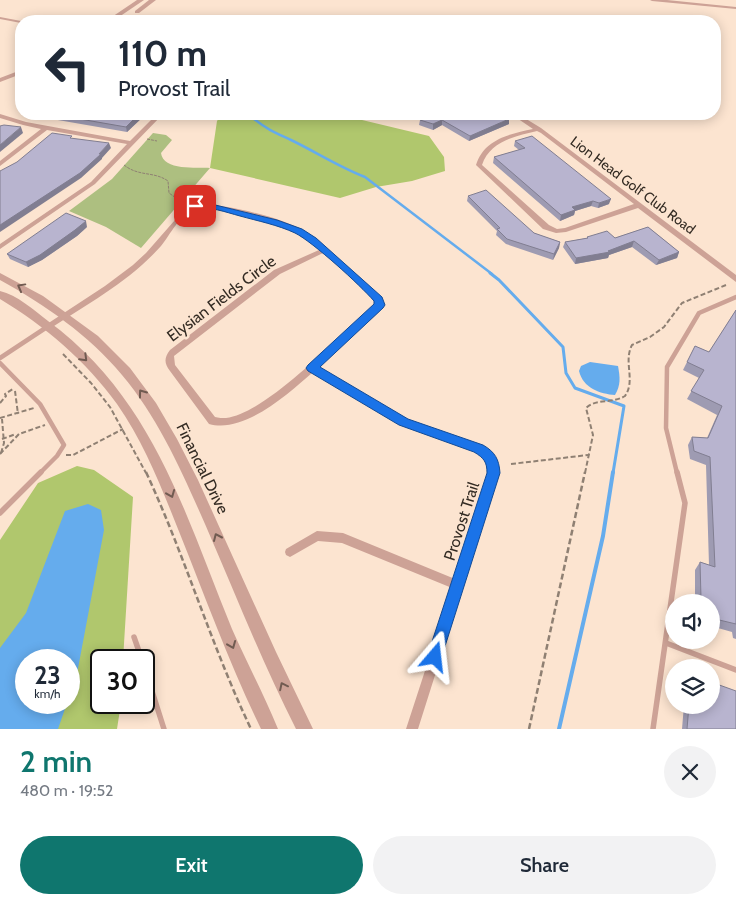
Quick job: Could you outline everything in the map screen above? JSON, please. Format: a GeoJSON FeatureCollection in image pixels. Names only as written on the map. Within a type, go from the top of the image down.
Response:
{"type":"FeatureCollection","features":[{"type":"Feature","properties":{"kind":"street"},"geometry":{"type":"LineString","coordinates":[[132,0],[141,1]]}},
{"type":"Feature","properties":{"kind":"street"},"geometry":{"type":"LineString","coordinates":[[132,15],[153,0]]}},
{"type":"Feature","properties":{"kind":"street"},"geometry":{"type":"LineString","coordinates":[[652,0],[736,8]]}},
{"type":"Feature","properties":{"kind":"street"},"geometry":{"type":"LineString","coordinates":[[119,15],[141,1]]}},
{"type":"Feature","properties":{"kind":"street"},"geometry":{"type":"LineString","coordinates":[[0,18],[15,21]]}},
{"type":"Feature","properties":{"kind":"street"},"geometry":{"type":"LineString","coordinates":[[0,80],[15,74]]}},
{"type":"Feature","properties":{"kind":"street"},"geometry":{"type":"LineString","coordinates":[[0,86],[15,80]]}},
{"type":"Feature","properties":{"kind":"street"},"geometry":{"type":"LineString","coordinates":[[0,116],[46,128],[132,143]]}},
{"type":"Feature","properties":{"kind":"street"},"geometry":{"type":"LineString","coordinates":[[0,247],[87,188],[103,174],[154,120]]}},
{"type":"Feature","properties":{"kind":"street","name":"Lion Head Golf Club Road"},"geometry":{"type":"LineString","coordinates":[[524,120],[539,129],[736,279]]}},
{"type":"Feature","properties":{"kind":"street"},"geometry":{"type":"LineString","coordinates":[[0,164],[46,128]]}},
{"type":"Feature","properties":{"kind":"street"},"geometry":{"type":"LineString","coordinates":[[539,129],[510,137],[493,146],[483,152],[479,165],[546,227],[556,231],[566,230],[639,205]]}},
{"type":"Feature","properties":{"kind":"street","name":"Elysian Fields Circle"},"geometry":{"type":"LineString","coordinates":[[48,326],[134,270],[151,253],[186,211],[195,206],[216,207],[286,226],[309,238],[324,250],[374,295],[379,300],[380,305],[312,368],[274,399],[236,419],[219,423],[212,421],[169,362],[169,357],[277,272],[324,250]]}},
{"type":"Feature","properties":{"kind":"street","name":"Financial Drive"},"geometry":{"type":"LineString","coordinates":[[0,276],[24,288],[65,315],[101,346],[140,389],[167,430],[186,466],[283,687],[306,729]]}},
{"type":"Feature","properties":{"kind":"street"},"geometry":{"type":"LineString","coordinates":[[0,294],[28,310],[67,341],[106,381],[145,440],[166,482],[239,661],[270,729]]}},
{"type":"Feature","properties":{"kind":"street","name":"Provost Trail"},"geometry":{"type":"LineString","coordinates":[[312,368],[404,422],[479,449],[488,454],[493,462],[494,473],[412,729]]}},
{"type":"Feature","properties":{"kind":"street"},"geometry":{"type":"LineString","coordinates":[[290,552],[318,536],[343,538],[457,585]]}},
{"type":"Feature","properties":{"kind":"lane"},"geometry":{"type":"LineString","coordinates":[[673,594],[685,503],[666,428],[667,367],[699,313],[736,297]]}},
{"type":"Feature","properties":{"kind":"lane"},"geometry":{"type":"LineString","coordinates":[[0,358],[48,326]]}},
{"type":"Feature","properties":{"kind":"lane"},"geometry":{"type":"LineString","coordinates":[[0,363],[40,404],[64,445],[56,456],[0,513]]}},
{"type":"Feature","properties":{"kind":"lane"},"geometry":{"type":"LineString","coordinates":[[134,637],[138,649]]}},
{"type":"Feature","properties":{"kind":"lane"},"geometry":{"type":"LineString","coordinates":[[653,729],[665,649]]}},
{"type":"Feature","properties":{"kind":"lane"},"geometry":{"type":"LineString","coordinates":[[682,649],[736,670]]}},
{"type":"Feature","properties":{"kind":"lane"},"geometry":{"type":"LineString","coordinates":[[155,704],[162,728]]}},
{"type":"Feature","properties":{"kind":"path"},"geometry":{"type":"LineString","coordinates":[[142,139],[157,141]]}},
{"type":"Feature","properties":{"kind":"path"},"geometry":{"type":"LineString","coordinates":[[124,166],[137,175],[163,176],[168,181],[169,193],[183,204]]}},
{"type":"Feature","properties":{"kind":"path"},"geometry":{"type":"LineString","coordinates":[[529,729],[593,431],[586,408],[591,404],[624,398],[630,384],[627,358],[632,345],[650,337],[664,327],[682,303],[726,285]]}},
{"type":"Feature","properties":{"kind":"path"},"geometry":{"type":"LineString","coordinates":[[57,348],[93,386],[114,412],[124,429],[153,489],[211,639],[250,729]]}},
{"type":"Feature","properties":{"kind":"path"},"geometry":{"type":"LineString","coordinates":[[0,403],[6,396],[5,394],[15,388],[18,414]]}},
{"type":"Feature","properties":{"kind":"path"},"geometry":{"type":"LineString","coordinates":[[0,454],[4,443],[2,439],[1,418],[34,408]]}},
{"type":"Feature","properties":{"kind":"path"},"geometry":{"type":"LineString","coordinates":[[2,439],[50,423]]}},
{"type":"Feature","properties":{"kind":"path"},"geometry":{"type":"LineString","coordinates":[[56,456],[73,455],[124,429]]}},
{"type":"Feature","properties":{"kind":"path"},"geometry":{"type":"LineString","coordinates":[[0,454],[19,434]]}},
{"type":"Feature","properties":{"kind":"path"},"geometry":{"type":"LineString","coordinates":[[511,464],[588,455]]}},
{"type":"Feature","properties":{"kind":"green space"},"geometry":{"type":"Polygon","coordinates":[[[362,120],[429,136],[444,157],[445,171],[412,181],[376,187],[340,198],[210,168],[217,121],[362,120]]]}},
{"type":"Feature","properties":{"kind":"green space"},"geometry":{"type":"Polygon","coordinates":[[[153,133],[166,135],[172,140],[161,153],[163,159],[168,163],[181,167],[210,168],[141,248],[106,227],[69,211],[112,179],[153,133]]]}},
{"type":"Feature","properties":{"kind":"green space"},"geometry":{"type":"Polygon","coordinates":[[[77,466],[94,470],[133,497],[124,649],[90,649],[90,714],[119,714],[117,729],[0,729],[0,540],[38,483],[77,466]]]}},
{"type":"Feature","properties":{"kind":"water"},"geometry":{"type":"Polygon","coordinates":[[[590,362],[618,366],[620,381],[615,395],[593,389],[584,382],[579,371],[581,366],[590,362]]]}},
{"type":"Feature","properties":{"kind":"water"},"geometry":{"type":"Polygon","coordinates":[[[88,504],[101,510],[104,530],[80,658],[80,649],[15,649],[15,714],[63,714],[58,729],[0,729],[0,648],[26,613],[65,511],[88,504]]]}},
{"type":"Feature","properties":{"kind":"building"},"geometry":{"type":"Polygon","coordinates":[[[86,120],[133,120],[126,127],[86,120]]]}},
{"type":"Feature","properties":{"kind":"building"},"geometry":{"type":"Polygon","coordinates":[[[420,120],[442,120],[433,124],[420,120]]]}},
{"type":"Feature","properties":{"kind":"building"},"geometry":{"type":"Polygon","coordinates":[[[442,120],[507,120],[470,136],[442,120]]]}},
{"type":"Feature","properties":{"kind":"building"},"geometry":{"type":"Polygon","coordinates":[[[0,126],[21,127],[0,145],[0,126]]]}},
{"type":"Feature","properties":{"kind":"building"},"geometry":{"type":"Polygon","coordinates":[[[52,133],[72,136],[70,138],[109,143],[99,154],[101,154],[80,173],[0,225],[0,171],[17,162],[52,133]]]}},
{"type":"Feature","properties":{"kind":"building"},"geometry":{"type":"Polygon","coordinates":[[[532,136],[611,199],[599,203],[593,201],[572,207],[575,210],[561,215],[494,157],[525,148],[515,141],[532,136]]]}},
{"type":"Feature","properties":{"kind":"building"},"geometry":{"type":"Polygon","coordinates":[[[486,190],[534,233],[560,242],[554,254],[507,239],[497,229],[500,228],[468,196],[486,190]]]}},
{"type":"Feature","properties":{"kind":"building"},"geometry":{"type":"Polygon","coordinates":[[[66,213],[86,221],[40,255],[26,262],[7,254],[66,213]]]}},
{"type":"Feature","properties":{"kind":"building"},"geometry":{"type":"Polygon","coordinates":[[[648,227],[679,252],[659,260],[634,241],[608,251],[610,252],[576,258],[565,242],[588,238],[607,231],[615,238],[648,227]]]}},
{"type":"Feature","properties":{"kind":"building"},"geometry":{"type":"Polygon","coordinates":[[[736,310],[736,624],[720,620],[720,594],[701,594],[700,562],[715,567],[710,457],[694,451],[692,437],[708,438],[722,406],[691,391],[704,370],[687,362],[695,346],[709,352],[736,310]]]}},
{"type":"Feature","properties":{"kind":"building"},"geometry":{"type":"Polygon","coordinates":[[[720,685],[736,691],[736,729],[687,729],[688,714],[720,714],[720,685]]]}},
{"type":"Feature","properties":{"kind":"waterway"},"geometry":{"type":"LineString","coordinates":[[255,120],[272,131],[365,177],[492,274]]}},
{"type":"Feature","properties":{"kind":"waterway"},"geometry":{"type":"LineString","coordinates":[[490,273],[563,347],[566,373],[575,388],[624,406],[613,473]]}},
{"type":"Feature","properties":{"kind":"waterway"},"geometry":{"type":"LineString","coordinates":[[559,729],[603,536],[613,472]]}},
{"type":"Feature","properties":{"kind":"route"},"geometry":{"type":"LineString","coordinates":[[195,206],[216,207],[274,222],[299,232],[312,240],[374,295],[379,300],[380,305],[312,368],[404,422],[479,449],[488,454],[493,462],[494,473],[435,657]]}}]}
